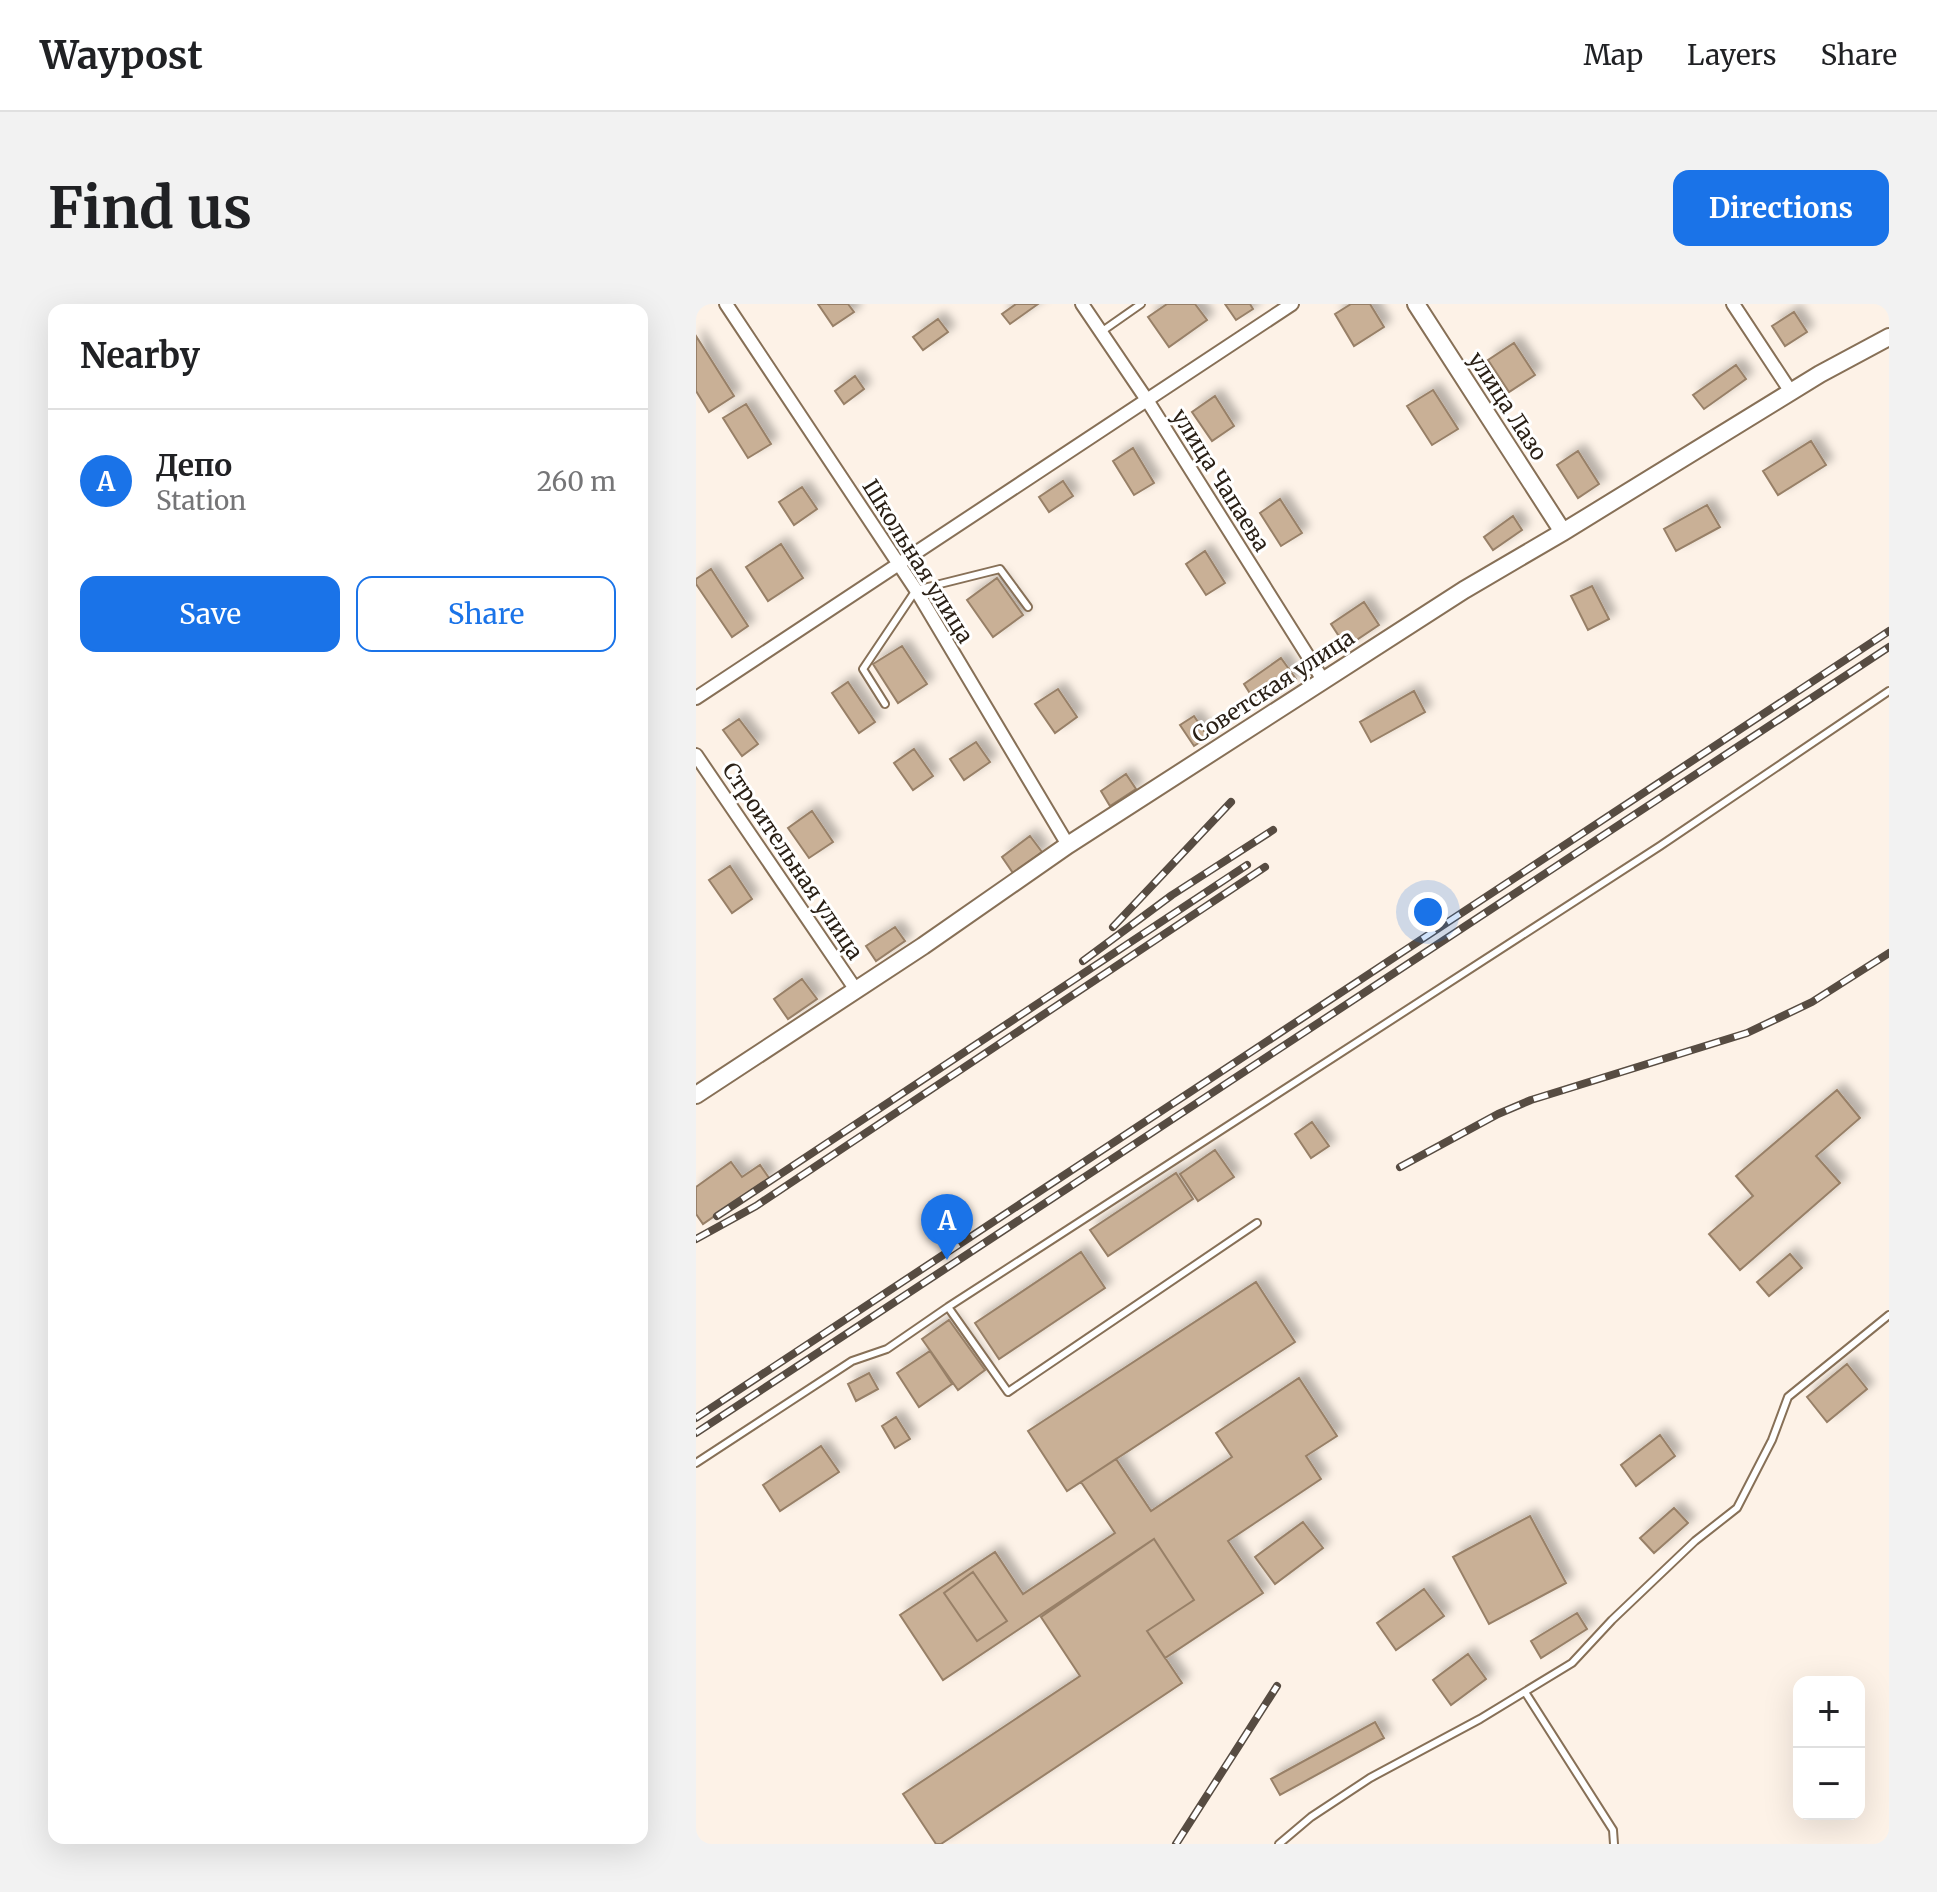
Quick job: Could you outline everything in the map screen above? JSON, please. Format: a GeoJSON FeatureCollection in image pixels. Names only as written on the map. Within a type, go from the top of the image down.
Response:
{"type":"FeatureCollection","features":[{"type":"Feature","properties":{"kind":"street","name":"Школьная улица"},"geometry":{"type":"LineString","coordinates":[[726,304],[916,590],[1068,845]]}},
{"type":"Feature","properties":{"kind":"street","name":"улица Чапаева"},"geometry":{"type":"LineString","coordinates":[[1082,304],[1147,400],[1323,680]]}},
{"type":"Feature","properties":{"kind":"street"},"geometry":{"type":"LineString","coordinates":[[696,698],[1292,304]]}},
{"type":"Feature","properties":{"kind":"street","name":"улица Лазо"},"geometry":{"type":"LineString","coordinates":[[1416,304],[1563,532]]}},
{"type":"Feature","properties":{"kind":"street"},"geometry":{"type":"LineString","coordinates":[[1733,304],[1791,392]]}},
{"type":"Feature","properties":{"kind":"street","name":"Советская улица"},"geometry":{"type":"LineString","coordinates":[[696,1095],[923,946],[1068,845],[1464,590],[1820,374],[1889,337]]}},
{"type":"Feature","properties":{"kind":"street","name":"Строительная улица"},"geometry":{"type":"LineString","coordinates":[[696,755],[856,990]]}},
{"type":"Feature","properties":{"kind":"lane"},"geometry":{"type":"LineString","coordinates":[[1101,332],[1141,304]]}},
{"type":"Feature","properties":{"kind":"lane"},"geometry":{"type":"LineString","coordinates":[[885,704],[863,669],[916,590],[1000,569],[1028,607]]}},
{"type":"Feature","properties":{"kind":"lane"},"geometry":{"type":"LineString","coordinates":[[696,1463],[852,1361],[887,1349],[1660,846],[1889,691]]}},
{"type":"Feature","properties":{"kind":"lane"},"geometry":{"type":"LineString","coordinates":[[948,1307],[1008,1392],[1257,1223]]}},
{"type":"Feature","properties":{"kind":"lane"},"geometry":{"type":"LineString","coordinates":[[1279,1844],[1311,1817],[1370,1778],[1480,1719],[1572,1663],[1695,1541],[1737,1508],[1772,1440],[1788,1397],[1889,1315]]}},
{"type":"Feature","properties":{"kind":"lane"},"geometry":{"type":"LineString","coordinates":[[1525,1692],[1613,1830],[1614,1844]]}},
{"type":"Feature","properties":{"kind":"building"},"geometry":{"type":"Polygon","coordinates":[[[818,304],[848,304],[854,312],[833,326],[818,304]]]}},
{"type":"Feature","properties":{"kind":"building"},"geometry":{"type":"Polygon","coordinates":[[[1016,304],[1038,304],[1010,324],[1002,314],[1016,304]]]}},
{"type":"Feature","properties":{"kind":"building"},"geometry":{"type":"Polygon","coordinates":[[[1167,304],[1195,304],[1207,320],[1169,347],[1148,317],[1167,304]]]}},
{"type":"Feature","properties":{"kind":"building"},"geometry":{"type":"Polygon","coordinates":[[[1225,304],[1250,304],[1253,309],[1236,320],[1225,304]]]}},
{"type":"Feature","properties":{"kind":"building"},"geometry":{"type":"Polygon","coordinates":[[[1351,304],[1370,304],[1384,327],[1354,346],[1335,314],[1351,304]]]}},
{"type":"Feature","properties":{"kind":"building"},"geometry":{"type":"Polygon","coordinates":[[[1794,312],[1807,332],[1785,346],[1772,326],[1794,312]]]}},
{"type":"Feature","properties":{"kind":"building"},"geometry":{"type":"Polygon","coordinates":[[[938,319],[948,332],[923,350],[913,337],[938,319]]]}},
{"type":"Feature","properties":{"kind":"building"},"geometry":{"type":"Polygon","coordinates":[[[696,336],[734,396],[709,412],[696,391],[696,336]]]}},
{"type":"Feature","properties":{"kind":"building"},"geometry":{"type":"Polygon","coordinates":[[[1514,343],[1535,375],[1509,392],[1488,360],[1514,343]]]}},
{"type":"Feature","properties":{"kind":"building"},"geometry":{"type":"Polygon","coordinates":[[[1736,365],[1746,379],[1704,409],[1693,395],[1736,365]]]}},
{"type":"Feature","properties":{"kind":"building"},"geometry":{"type":"Polygon","coordinates":[[[855,376],[864,389],[844,404],[835,391],[855,376]]]}},
{"type":"Feature","properties":{"kind":"building"},"geometry":{"type":"Polygon","coordinates":[[[1433,390],[1458,429],[1432,445],[1407,406],[1433,390]]]}},
{"type":"Feature","properties":{"kind":"building"},"geometry":{"type":"Polygon","coordinates":[[[1215,396],[1234,426],[1212,441],[1192,412],[1215,396]]]}},
{"type":"Feature","properties":{"kind":"building"},"geometry":{"type":"Polygon","coordinates":[[[746,404],[771,444],[748,458],[723,418],[746,404]]]}},
{"type":"Feature","properties":{"kind":"building"},"geometry":{"type":"Polygon","coordinates":[[[1811,441],[1826,465],[1778,495],[1763,471],[1811,441]]]}},
{"type":"Feature","properties":{"kind":"building"},"geometry":{"type":"Polygon","coordinates":[[[1133,448],[1154,483],[1134,495],[1113,461],[1133,448]]]}},
{"type":"Feature","properties":{"kind":"building"},"geometry":{"type":"Polygon","coordinates":[[[1578,451],[1599,484],[1578,498],[1557,465],[1578,451]]]}},
{"type":"Feature","properties":{"kind":"building"},"geometry":{"type":"Polygon","coordinates":[[[1063,481],[1073,496],[1049,512],[1039,497],[1063,481]]]}},
{"type":"Feature","properties":{"kind":"building"},"geometry":{"type":"Polygon","coordinates":[[[802,487],[817,509],[794,525],[779,502],[802,487]]]}},
{"type":"Feature","properties":{"kind":"building"},"geometry":{"type":"Polygon","coordinates":[[[1280,499],[1302,533],[1281,546],[1260,513],[1280,499]]]}},
{"type":"Feature","properties":{"kind":"building"},"geometry":{"type":"Polygon","coordinates":[[[1707,505],[1720,527],[1676,551],[1664,529],[1707,505]]]}},
{"type":"Feature","properties":{"kind":"building"},"geometry":{"type":"Polygon","coordinates":[[[1513,516],[1522,530],[1493,550],[1484,537],[1513,516]]]}},
{"type":"Feature","properties":{"kind":"building"},"geometry":{"type":"Polygon","coordinates":[[[781,544],[803,578],[768,601],[746,567],[781,544]]]}},
{"type":"Feature","properties":{"kind":"building"},"geometry":{"type":"Polygon","coordinates":[[[1205,551],[1225,583],[1206,595],[1186,564],[1205,551]]]}},
{"type":"Feature","properties":{"kind":"building"},"geometry":{"type":"Polygon","coordinates":[[[711,569],[748,626],[732,637],[696,584],[696,579],[711,569]]]}},
{"type":"Feature","properties":{"kind":"building"},"geometry":{"type":"Polygon","coordinates":[[[997,578],[1023,615],[993,637],[967,600],[997,578]]]}},
{"type":"Feature","properties":{"kind":"building"},"geometry":{"type":"Polygon","coordinates":[[[1592,586],[1609,619],[1588,630],[1571,596],[1592,586]]]}},
{"type":"Feature","properties":{"kind":"building"},"geometry":{"type":"Polygon","coordinates":[[[1364,602],[1379,625],[1346,647],[1331,624],[1364,602]]]}},
{"type":"Feature","properties":{"kind":"building"},"geometry":{"type":"Polygon","coordinates":[[[902,646],[927,684],[898,703],[873,664],[902,646]]]}},
{"type":"Feature","properties":{"kind":"building"},"geometry":{"type":"Polygon","coordinates":[[[1281,658],[1296,679],[1258,706],[1244,684],[1281,658]]]}},
{"type":"Feature","properties":{"kind":"building"},"geometry":{"type":"Polygon","coordinates":[[[848,682],[875,722],[859,733],[832,693],[848,682]]]}},
{"type":"Feature","properties":{"kind":"building"},"geometry":{"type":"Polygon","coordinates":[[[1058,689],[1077,717],[1055,733],[1035,704],[1058,689]]]}},
{"type":"Feature","properties":{"kind":"building"},"geometry":{"type":"Polygon","coordinates":[[[1414,691],[1425,712],[1371,742],[1360,722],[1414,691]]]}},
{"type":"Feature","properties":{"kind":"building"},"geometry":{"type":"Polygon","coordinates":[[[1194,716],[1208,737],[1194,746],[1180,725],[1194,716]]]}},
{"type":"Feature","properties":{"kind":"building"},"geometry":{"type":"Polygon","coordinates":[[[739,719],[758,744],[742,756],[723,730],[739,719]]]}},
{"type":"Feature","properties":{"kind":"building"},"geometry":{"type":"Polygon","coordinates":[[[976,742],[990,762],[964,780],[950,759],[976,742]]]}},
{"type":"Feature","properties":{"kind":"building"},"geometry":{"type":"Polygon","coordinates":[[[914,749],[933,776],[913,790],[894,763],[914,749]]]}},
{"type":"Feature","properties":{"kind":"building"},"geometry":{"type":"Polygon","coordinates":[[[1126,774],[1136,789],[1110,806],[1101,791],[1126,774]]]}},
{"type":"Feature","properties":{"kind":"building"},"geometry":{"type":"Polygon","coordinates":[[[812,811],[833,842],[809,858],[788,828],[812,811]]]}},
{"type":"Feature","properties":{"kind":"building"},"geometry":{"type":"Polygon","coordinates":[[[1030,836],[1042,852],[1013,873],[1002,857],[1030,836]]]}},
{"type":"Feature","properties":{"kind":"building"},"geometry":{"type":"Polygon","coordinates":[[[730,866],[752,899],[732,913],[709,880],[730,866]]]}},
{"type":"Feature","properties":{"kind":"building"},"geometry":{"type":"Polygon","coordinates":[[[895,927],[905,941],[876,961],[866,946],[895,927]]]}},
{"type":"Feature","properties":{"kind":"building"},"geometry":{"type":"Polygon","coordinates":[[[802,979],[817,999],[788,1019],[774,999],[802,979]]]}},
{"type":"Feature","properties":{"kind":"building"},"geometry":{"type":"Polygon","coordinates":[[[1837,1090],[1860,1118],[1816,1156],[1840,1183],[1740,1270],[1709,1234],[1753,1196],[1736,1176],[1837,1090]]]}},
{"type":"Feature","properties":{"kind":"building"},"geometry":{"type":"Polygon","coordinates":[[[1312,1122],[1329,1146],[1311,1158],[1295,1134],[1312,1122]]]}},
{"type":"Feature","properties":{"kind":"building"},"geometry":{"type":"Polygon","coordinates":[[[1215,1150],[1234,1177],[1198,1201],[1180,1174],[1215,1150]]]}},
{"type":"Feature","properties":{"kind":"building"},"geometry":{"type":"Polygon","coordinates":[[[731,1162],[742,1177],[760,1165],[769,1178],[703,1224],[696,1214],[696,1187],[731,1162]]]}},
{"type":"Feature","properties":{"kind":"building"},"geometry":{"type":"Polygon","coordinates":[[[1176,1173],[1193,1199],[1108,1256],[1090,1230],[1176,1173]]]}},
{"type":"Feature","properties":{"kind":"building"},"geometry":{"type":"Polygon","coordinates":[[[1081,1252],[1105,1288],[999,1359],[975,1323],[1081,1252]]]}},
{"type":"Feature","properties":{"kind":"building"},"geometry":{"type":"Polygon","coordinates":[[[1790,1254],[1802,1268],[1769,1296],[1757,1282],[1790,1254]]]}},
{"type":"Feature","properties":{"kind":"building"},"geometry":{"type":"Polygon","coordinates":[[[1256,1282],[1295,1342],[1067,1491],[1028,1431],[1256,1282]]]}},
{"type":"Feature","properties":{"kind":"building"},"geometry":{"type":"Polygon","coordinates":[[[949,1320],[985,1370],[958,1390],[922,1339],[949,1320]]]}},
{"type":"Feature","properties":{"kind":"building"},"geometry":{"type":"Polygon","coordinates":[[[930,1351],[952,1384],[919,1407],[897,1373],[930,1351]]]}},
{"type":"Feature","properties":{"kind":"building"},"geometry":{"type":"Polygon","coordinates":[[[1847,1364],[1867,1389],[1827,1422],[1807,1397],[1847,1364]]]}},
{"type":"Feature","properties":{"kind":"building"},"geometry":{"type":"Polygon","coordinates":[[[869,1373],[878,1389],[856,1401],[848,1384],[869,1373]]]}},
{"type":"Feature","properties":{"kind":"building"},"geometry":{"type":"Polygon","coordinates":[[[1299,1378],[1337,1436],[1306,1456],[1321,1479],[1228,1541],[1263,1593],[1165,1658],[1147,1631],[1194,1600],[1154,1539],[943,1680],[900,1615],[995,1552],[1023,1594],[1115,1533],[1081,1482],[1116,1459],[1151,1511],[1232,1457],[1216,1433],[1299,1378]]]}},
{"type":"Feature","properties":{"kind":"building"},"geometry":{"type":"Polygon","coordinates":[[[896,1417],[910,1439],[895,1448],[882,1426],[896,1417]]]}},
{"type":"Feature","properties":{"kind":"building"},"geometry":{"type":"Polygon","coordinates":[[[1660,1435],[1675,1456],[1636,1486],[1621,1465],[1660,1435]]]}},
{"type":"Feature","properties":{"kind":"building"},"geometry":{"type":"Polygon","coordinates":[[[821,1446],[839,1472],[780,1511],[763,1485],[821,1446]]]}},
{"type":"Feature","properties":{"kind":"building"},"geometry":{"type":"Polygon","coordinates":[[[1674,1508],[1688,1523],[1654,1553],[1640,1538],[1674,1508]]]}},
{"type":"Feature","properties":{"kind":"building"},"geometry":{"type":"Polygon","coordinates":[[[1530,1516],[1566,1583],[1489,1624],[1453,1557],[1530,1516]]]}},
{"type":"Feature","properties":{"kind":"building"},"geometry":{"type":"Polygon","coordinates":[[[1303,1522],[1323,1548],[1275,1584],[1255,1557],[1303,1522]]]}},
{"type":"Feature","properties":{"kind":"building"},"geometry":{"type":"Polygon","coordinates":[[[1154,1539],[1194,1600],[1147,1631],[1182,1683],[941,1844],[936,1844],[903,1794],[1080,1676],[1041,1617],[1154,1539]]]}},
{"type":"Feature","properties":{"kind":"building"},"geometry":{"type":"Polygon","coordinates":[[[973,1572],[1007,1621],[977,1641],[944,1593],[973,1572]]]}},
{"type":"Feature","properties":{"kind":"building"},"geometry":{"type":"Polygon","coordinates":[[[1424,1589],[1444,1616],[1396,1650],[1377,1623],[1424,1589]]]}},
{"type":"Feature","properties":{"kind":"building"},"geometry":{"type":"Polygon","coordinates":[[[1577,1613],[1587,1629],[1541,1658],[1531,1641],[1577,1613]]]}},
{"type":"Feature","properties":{"kind":"building"},"geometry":{"type":"Polygon","coordinates":[[[1468,1654],[1486,1679],[1451,1705],[1433,1680],[1468,1654]]]}},
{"type":"Feature","properties":{"kind":"building"},"geometry":{"type":"Polygon","coordinates":[[[1375,1722],[1384,1738],[1280,1795],[1271,1779],[1375,1722]]]}},
{"type":"Feature","properties":{"kind":"railway"},"geometry":{"type":"LineString","coordinates":[[696,1418],[1889,631]]}},
{"type":"Feature","properties":{"kind":"railway"},"geometry":{"type":"LineString","coordinates":[[696,1433],[1889,647]]}},
{"type":"Feature","properties":{"kind":"railway"},"geometry":{"type":"LineString","coordinates":[[1113,927],[1231,802]]}},
{"type":"Feature","properties":{"kind":"railway"},"geometry":{"type":"LineString","coordinates":[[1083,961],[1172,895],[1273,830]]}},
{"type":"Feature","properties":{"kind":"railway"},"geometry":{"type":"LineString","coordinates":[[717,1216],[1247,865]]}},
{"type":"Feature","properties":{"kind":"railway"},"geometry":{"type":"LineString","coordinates":[[696,1239],[756,1206],[1265,867]]}},
{"type":"Feature","properties":{"kind":"railway"},"geometry":{"type":"LineString","coordinates":[[1400,1167],[1498,1114],[1531,1100],[1747,1033],[1812,1002],[1889,953]]}},
{"type":"Feature","properties":{"kind":"railway"},"geometry":{"type":"LineString","coordinates":[[1176,1844],[1277,1686]]}},
{"type":"Feature","properties":{"kind":"place","name":"Депо"},"geometry":{"type":"Point","coordinates":[947,1260]}}]}
